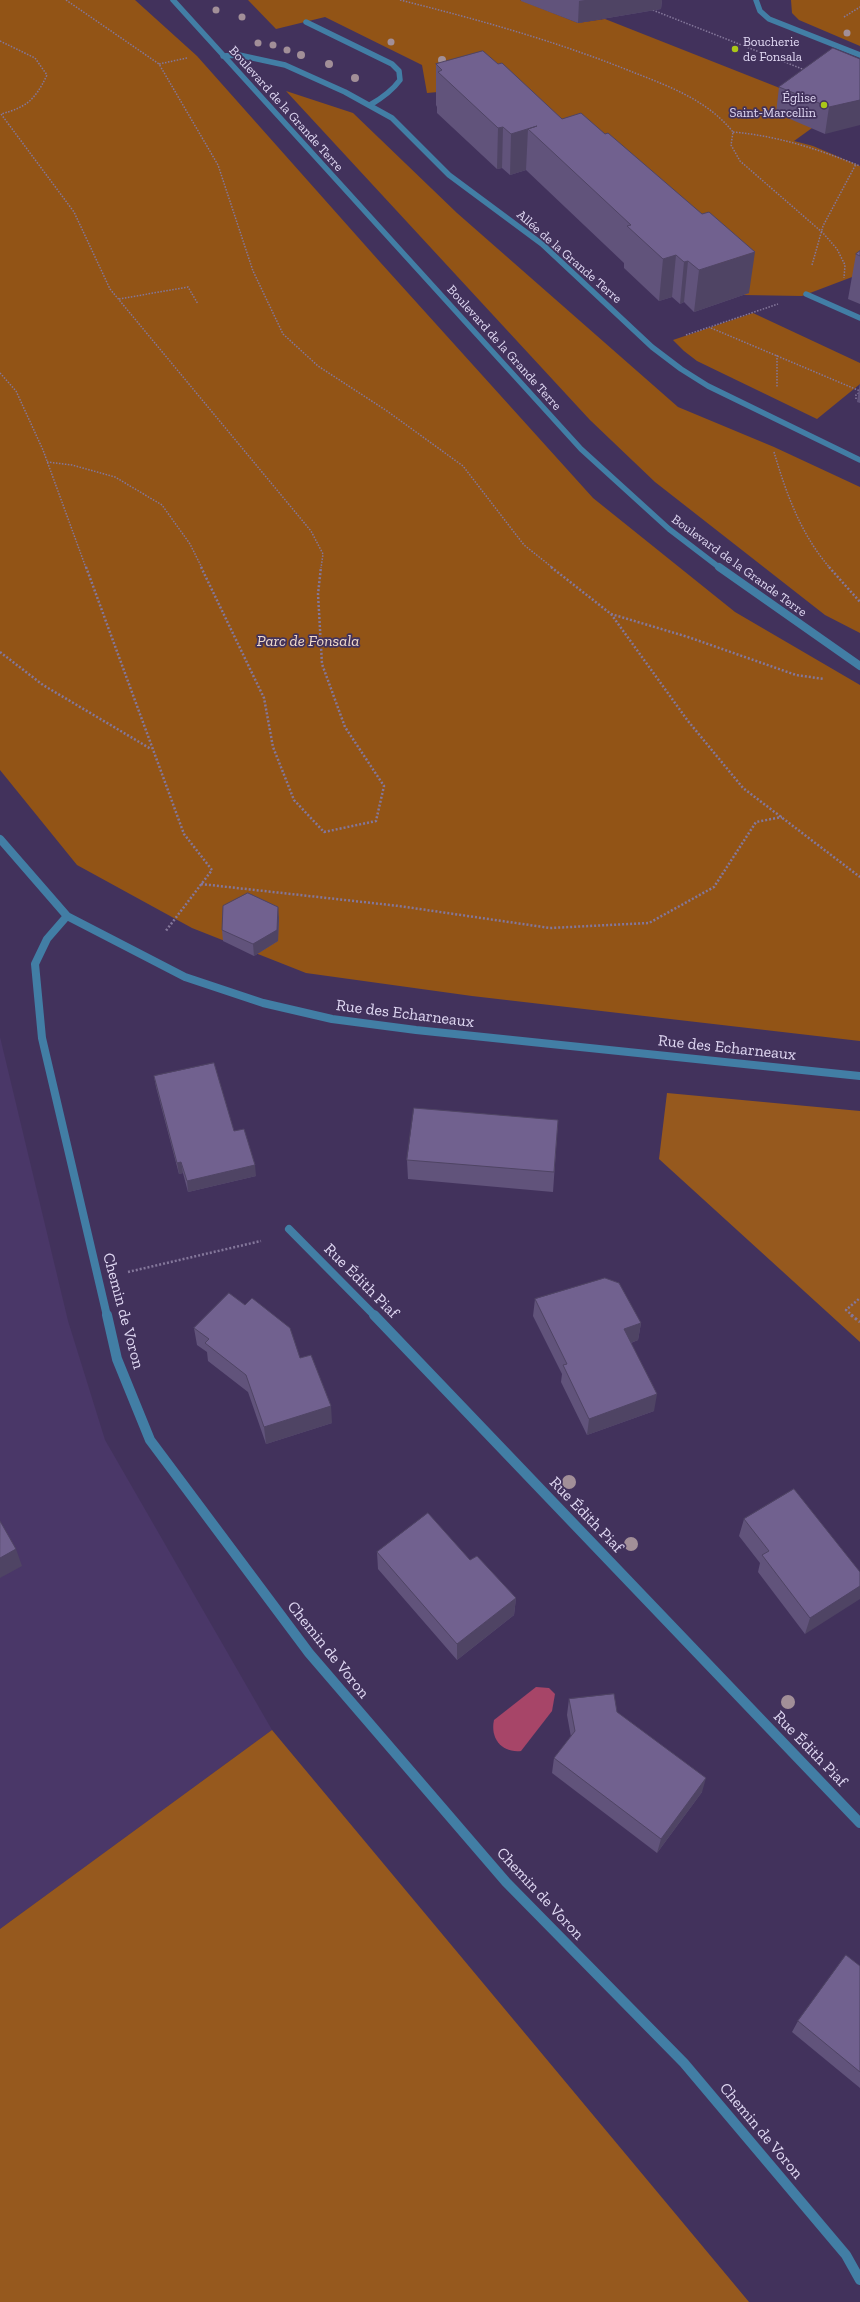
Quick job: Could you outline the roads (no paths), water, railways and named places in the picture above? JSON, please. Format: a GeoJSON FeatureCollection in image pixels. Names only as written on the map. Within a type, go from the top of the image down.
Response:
{"type":"FeatureCollection","features":[{"type":"Feature","properties":{"kind":"street","name":"Boulevard de la Grande Terre"},"geometry":{"type":"LineString","coordinates":[[173,0],[581,449],[669,529],[753,592],[860,666]]}},
{"type":"Feature","properties":{"kind":"street"},"geometry":{"type":"LineString","coordinates":[[756,0],[756,7],[760,14],[769,19],[860,56]]}},
{"type":"Feature","properties":{"kind":"street"},"geometry":{"type":"LineString","coordinates":[[306,22],[392,64],[399,71],[400,80],[394,88],[386,96],[370,105]]}},
{"type":"Feature","properties":{"kind":"street","name":"Allée de la Grande Terre"},"geometry":{"type":"LineString","coordinates":[[223,56],[239,55],[286,66],[370,105],[392,118],[449,175],[542,244],[652,347],[681,370],[708,386],[860,460]]}},
{"type":"Feature","properties":{"kind":"street"},"geometry":{"type":"LineString","coordinates":[[806,294],[860,318]]}},
{"type":"Feature","properties":{"kind":"street","name":"Rue des Echarneaux"},"geometry":{"type":"LineString","coordinates":[[0,839],[67,916],[185,977],[262,1003],[332,1020],[860,1076]]}},
{"type":"Feature","properties":{"kind":"street","name":"Chemin de Voron"},"geometry":{"type":"LineString","coordinates":[[67,916],[47,939],[35,964],[42,1038],[117,1359],[150,1440],[309,1653],[506,1882],[684,2063],[846,2255],[860,2280]]}},
{"type":"Feature","properties":{"kind":"street","name":"Rue Édith Piaf"},"geometry":{"type":"LineString","coordinates":[[289,1229],[380,1321],[860,1823]]}},
{"type":"Feature","properties":{"kind":"place","name":"Boucherie de Fonsala"},"geometry":{"type":"Point","coordinates":[735,49]}},
{"type":"Feature","properties":{"kind":"place","name":"Église Saint-Marcellin"},"geometry":{"type":"Point","coordinates":[824,105]}},
{"type":"Feature","properties":{"kind":"park label","name":"Parc de Fonsala"},"geometry":{"type":"Point","coordinates":[308,641]}}]}
